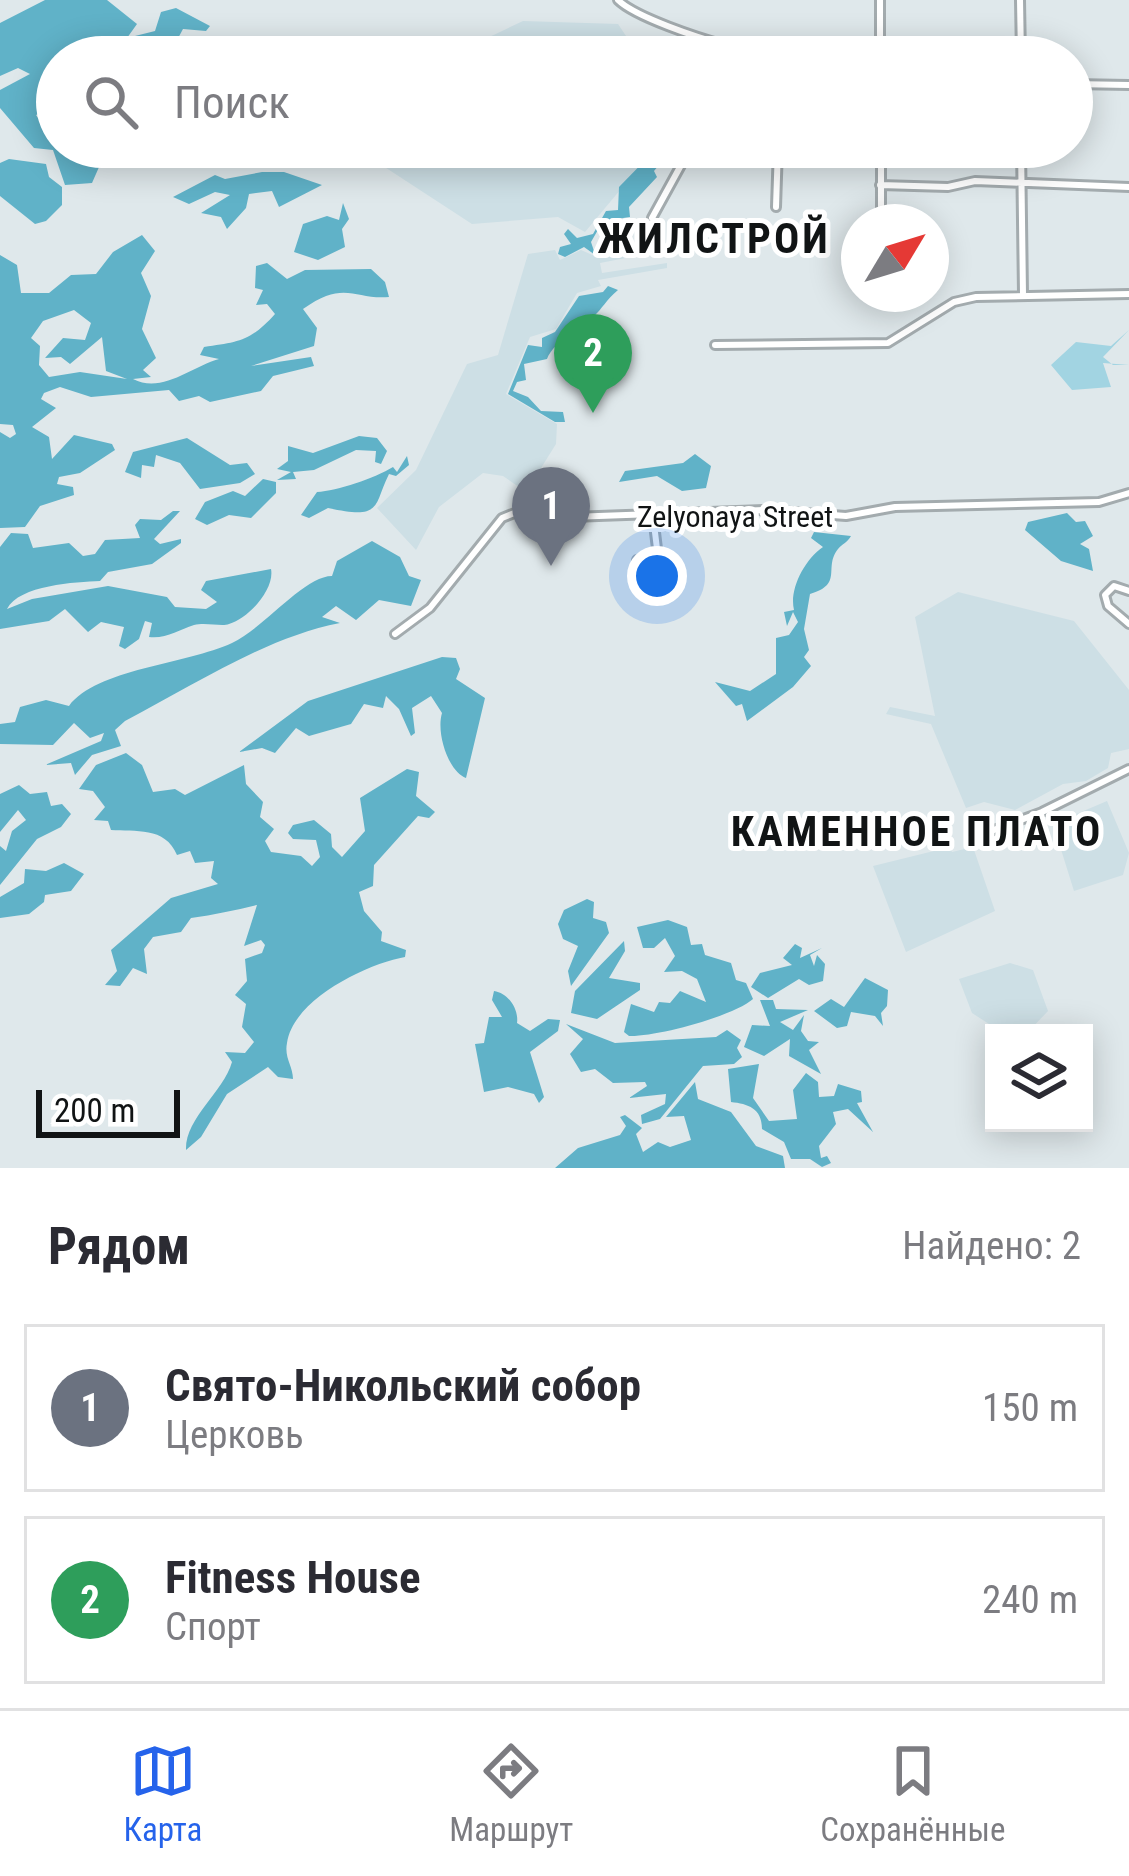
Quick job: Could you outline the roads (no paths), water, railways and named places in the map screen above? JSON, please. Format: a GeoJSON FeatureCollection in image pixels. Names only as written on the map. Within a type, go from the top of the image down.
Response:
{"type":"FeatureCollection","features":[{"type":"Feature","properties":{"kind":"street"},"geometry":{"type":"LineString","coordinates":[[618,0],[633,14],[700,36]]}},
{"type":"Feature","properties":{"kind":"street"},"geometry":{"type":"LineString","coordinates":[[880,0],[880,36]]}},
{"type":"Feature","properties":{"kind":"street"},"geometry":{"type":"LineString","coordinates":[[1020,0],[1021,36]]}},
{"type":"Feature","properties":{"kind":"street"},"geometry":{"type":"LineString","coordinates":[[1093,84],[1129,85]]}},
{"type":"Feature","properties":{"kind":"street"},"geometry":{"type":"LineString","coordinates":[[652,218],[679,168]]}},
{"type":"Feature","properties":{"kind":"street"},"geometry":{"type":"LineString","coordinates":[[776,208],[777,168]]}},
{"type":"Feature","properties":{"kind":"street"},"geometry":{"type":"LineString","coordinates":[[880,168],[881,204]]}},
{"type":"Feature","properties":{"kind":"street"},"geometry":{"type":"LineString","coordinates":[[1022,168],[1022,294]]}},
{"type":"Feature","properties":{"kind":"street"},"geometry":{"type":"LineString","coordinates":[[880,185],[949,187],[975,181],[1129,188]]}},
{"type":"Feature","properties":{"kind":"street"},"geometry":{"type":"LineString","coordinates":[[715,345],[888,344],[954,302],[1022,294],[1129,294]]}},
{"type":"Feature","properties":{"kind":"street","name":"Zelyonaya Street"},"geometry":{"type":"LineString","coordinates":[[394,634],[430,608],[470,555],[517,509],[532,506],[556,516],[764,511],[846,517],[895,507],[1099,502],[1129,493]]}},
{"type":"Feature","properties":{"kind":"street"},"geometry":{"type":"LineString","coordinates":[[637,560],[658,557],[653,516]]}},
{"type":"Feature","properties":{"kind":"street"},"geometry":{"type":"LineString","coordinates":[[1129,591],[1114,586],[1105,596],[1108,606],[1129,623]]}},
{"type":"Feature","properties":{"kind":"street"},"geometry":{"type":"LineString","coordinates":[[974,837],[1042,812],[1129,769]]}},
{"type":"Feature","properties":{"kind":"place","name":"Fitness House"},"geometry":{"type":"Point","coordinates":[593,413]}},
{"type":"Feature","properties":{"kind":"place","name":"Свято-Никольский собор"},"geometry":{"type":"Point","coordinates":[551,566]}},
{"type":"Feature","properties":{"kind":"district","name":"ЖИЛСТРОЙ"},"geometry":{"type":"Point","coordinates":[714,238]}},
{"type":"Feature","properties":{"kind":"district","name":"КАМЕННОЕ ПЛАТО"},"geometry":{"type":"Point","coordinates":[917,831]}}]}
